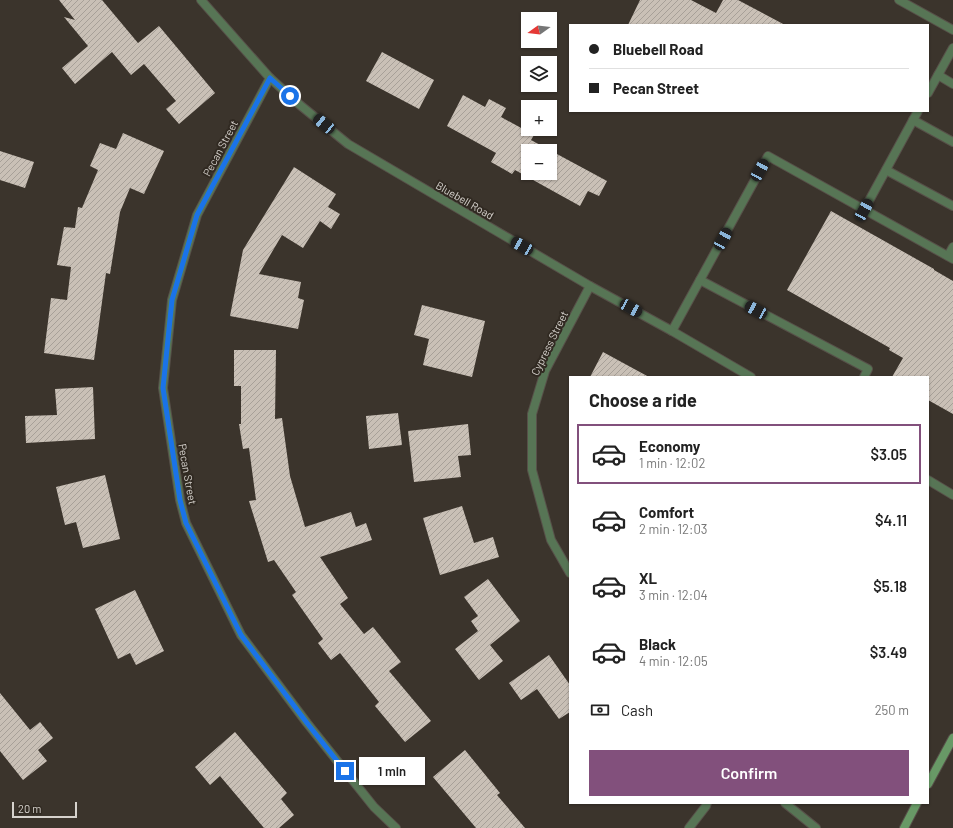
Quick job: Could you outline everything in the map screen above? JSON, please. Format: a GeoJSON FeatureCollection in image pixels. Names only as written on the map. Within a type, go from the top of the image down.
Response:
{"type":"FeatureCollection","features":[{"type":"Feature","properties":{"kind":"street","name":"Bluebell Road"},"geometry":{"type":"LineString","coordinates":[[201,0],[270,78],[300,105],[348,144],[590,286],[749,376]]}},
{"type":"Feature","properties":{"kind":"street"},"geometry":{"type":"LineString","coordinates":[[899,0],[953,30]]}},
{"type":"Feature","properties":{"kind":"street"},"geometry":{"type":"LineString","coordinates":[[929,91],[953,48]]}},
{"type":"Feature","properties":{"kind":"street"},"geometry":{"type":"LineString","coordinates":[[938,75],[953,84]]}},
{"type":"Feature","properties":{"kind":"street","name":"Pecan Street"},"geometry":{"type":"LineString","coordinates":[[270,78],[197,215],[172,300],[163,388],[180,500],[186,523],[241,635],[307,723],[374,806],[396,828]]}},
{"type":"Feature","properties":{"kind":"street"},"geometry":{"type":"LineString","coordinates":[[864,210],[917,112]]}},
{"type":"Feature","properties":{"kind":"street"},"geometry":{"type":"LineString","coordinates":[[913,120],[953,142]]}},
{"type":"Feature","properties":{"kind":"street"},"geometry":{"type":"LineString","coordinates":[[672,331],[768,156],[951,258],[953,248]]}},
{"type":"Feature","properties":{"kind":"street"},"geometry":{"type":"LineString","coordinates":[[886,170],[953,206]]}},
{"type":"Feature","properties":{"kind":"street"},"geometry":{"type":"LineString","coordinates":[[700,280],[868,369],[864,376]]}},
{"type":"Feature","properties":{"kind":"street","name":"Cypress Street"},"geometry":{"type":"LineString","coordinates":[[569,571],[551,540],[532,470],[532,414],[545,371],[590,286]]}},
{"type":"Feature","properties":{"kind":"street"},"geometry":{"type":"LineString","coordinates":[[929,481],[953,495]]}},
{"type":"Feature","properties":{"kind":"street"},"geometry":{"type":"LineString","coordinates":[[929,782],[953,738]]}},
{"type":"Feature","properties":{"kind":"street"},"geometry":{"type":"LineString","coordinates":[[689,828],[706,804]]}},
{"type":"Feature","properties":{"kind":"street"},"geometry":{"type":"LineString","coordinates":[[786,804],[816,828]]}},
{"type":"Feature","properties":{"kind":"street"},"geometry":{"type":"LineString","coordinates":[[904,828],[916,804]]}},
{"type":"Feature","properties":{"kind":"building"},"geometry":{"type":"Polygon","coordinates":[[[59,0],[102,0],[138,43],[159,26],[215,93],[179,124],[166,109],[176,101],[144,64],[131,75],[112,52],[75,84],[62,68],[88,46],[64,17],[75,20],[59,0]]]}},
{"type":"Feature","properties":{"kind":"building"},"geometry":{"type":"Polygon","coordinates":[[[640,0],[691,0],[716,13],[723,0],[738,0],[783,24],[628,24],[640,0]]]}},
{"type":"Feature","properties":{"kind":"building"},"geometry":{"type":"Polygon","coordinates":[[[382,52],[434,80],[419,109],[366,81],[382,52]]]}},
{"type":"Feature","properties":{"kind":"building"},"geometry":{"type":"Polygon","coordinates":[[[463,95],[485,107],[489,99],[506,108],[501,117],[521,128],[521,136],[533,136],[531,140],[538,144],[521,144],[521,173],[515,170],[512,174],[491,162],[496,153],[447,126],[463,95]]]}},
{"type":"Feature","properties":{"kind":"building"},"geometry":{"type":"Polygon","coordinates":[[[123,133],[164,151],[144,194],[130,188],[120,212],[110,274],[106,273],[94,360],[44,353],[51,298],[67,300],[71,267],[57,265],[64,227],[75,228],[78,207],[82,208],[98,170],[90,166],[100,143],[116,149],[123,133]]]}},
{"type":"Feature","properties":{"kind":"building"},"geometry":{"type":"Polygon","coordinates":[[[0,151],[34,162],[25,188],[0,180],[0,151]]]}},
{"type":"Feature","properties":{"kind":"building"},"geometry":{"type":"Polygon","coordinates":[[[557,154],[607,181],[599,196],[588,191],[580,206],[533,180],[557,180],[557,154]]]}},
{"type":"Feature","properties":{"kind":"building"},"geometry":{"type":"Polygon","coordinates":[[[294,167],[336,194],[328,207],[340,214],[331,229],[320,221],[303,248],[282,235],[259,274],[301,282],[298,298],[304,300],[298,329],[230,316],[243,250],[294,167]]]}},
{"type":"Feature","properties":{"kind":"building"},"geometry":{"type":"Polygon","coordinates":[[[831,211],[953,281],[953,414],[929,401],[929,376],[893,376],[903,358],[889,350],[890,348],[787,290],[831,211]]]}},
{"type":"Feature","properties":{"kind":"building"},"geometry":{"type":"Polygon","coordinates":[[[422,305],[485,321],[472,377],[423,365],[429,339],[414,335],[422,305]]]}},
{"type":"Feature","properties":{"kind":"building"},"geometry":{"type":"Polygon","coordinates":[[[234,350],[276,350],[275,419],[282,418],[290,476],[305,527],[351,512],[356,527],[366,523],[372,540],[320,557],[348,598],[340,604],[364,634],[373,627],[401,662],[389,671],[431,721],[405,742],[375,706],[379,702],[340,653],[331,660],[318,643],[323,639],[292,595],[296,592],[274,560],[268,562],[249,501],[256,500],[249,448],[243,449],[239,424],[241,424],[241,386],[234,386],[234,350]]]}},
{"type":"Feature","properties":{"kind":"building"},"geometry":{"type":"Polygon","coordinates":[[[603,352],[647,376],[591,376],[603,352]]]}},
{"type":"Feature","properties":{"kind":"building"},"geometry":{"type":"Polygon","coordinates":[[[93,387],[95,439],[26,443],[25,416],[57,415],[55,389],[93,387]]]}},
{"type":"Feature","properties":{"kind":"building"},"geometry":{"type":"Polygon","coordinates":[[[398,413],[402,445],[369,449],[366,416],[398,413]]]}},
{"type":"Feature","properties":{"kind":"building"},"geometry":{"type":"Polygon","coordinates":[[[468,424],[471,455],[458,456],[461,477],[414,482],[408,431],[468,424]]]}},
{"type":"Feature","properties":{"kind":"building"},"geometry":{"type":"Polygon","coordinates":[[[105,475],[120,539],[83,548],[76,522],[65,525],[56,487],[105,475]]]}},
{"type":"Feature","properties":{"kind":"building"},"geometry":{"type":"Polygon","coordinates":[[[462,506],[474,543],[493,537],[499,557],[440,575],[423,518],[462,506]]]}},
{"type":"Feature","properties":{"kind":"building"},"geometry":{"type":"Polygon","coordinates":[[[488,579],[520,621],[490,645],[503,661],[479,680],[455,649],[478,631],[471,621],[478,616],[464,597],[488,579]]]}},
{"type":"Feature","properties":{"kind":"building"},"geometry":{"type":"Polygon","coordinates":[[[135,590],[164,651],[136,665],[130,653],[118,659],[95,609],[135,590]]]}},
{"type":"Feature","properties":{"kind":"building"},"geometry":{"type":"Polygon","coordinates":[[[549,655],[569,684],[569,713],[559,719],[537,689],[521,700],[509,683],[549,655]]]}},
{"type":"Feature","properties":{"kind":"building"},"geometry":{"type":"Polygon","coordinates":[[[0,693],[30,730],[40,722],[53,738],[38,750],[47,761],[23,780],[0,751],[0,693]]]}},
{"type":"Feature","properties":{"kind":"building"},"geometry":{"type":"Polygon","coordinates":[[[235,732],[287,793],[281,799],[294,815],[279,828],[264,828],[220,776],[210,785],[195,767],[235,732]]]}},
{"type":"Feature","properties":{"kind":"building"},"geometry":{"type":"Polygon","coordinates":[[[465,750],[500,793],[497,795],[525,828],[476,828],[433,777],[465,750]]]}},
{"type":"Feature","properties":{"kind":"route"},"geometry":{"type":"LineString","coordinates":[[290,96],[270,78],[197,215],[172,300],[163,388],[180,500],[186,523],[241,635],[345,771]]}}]}
